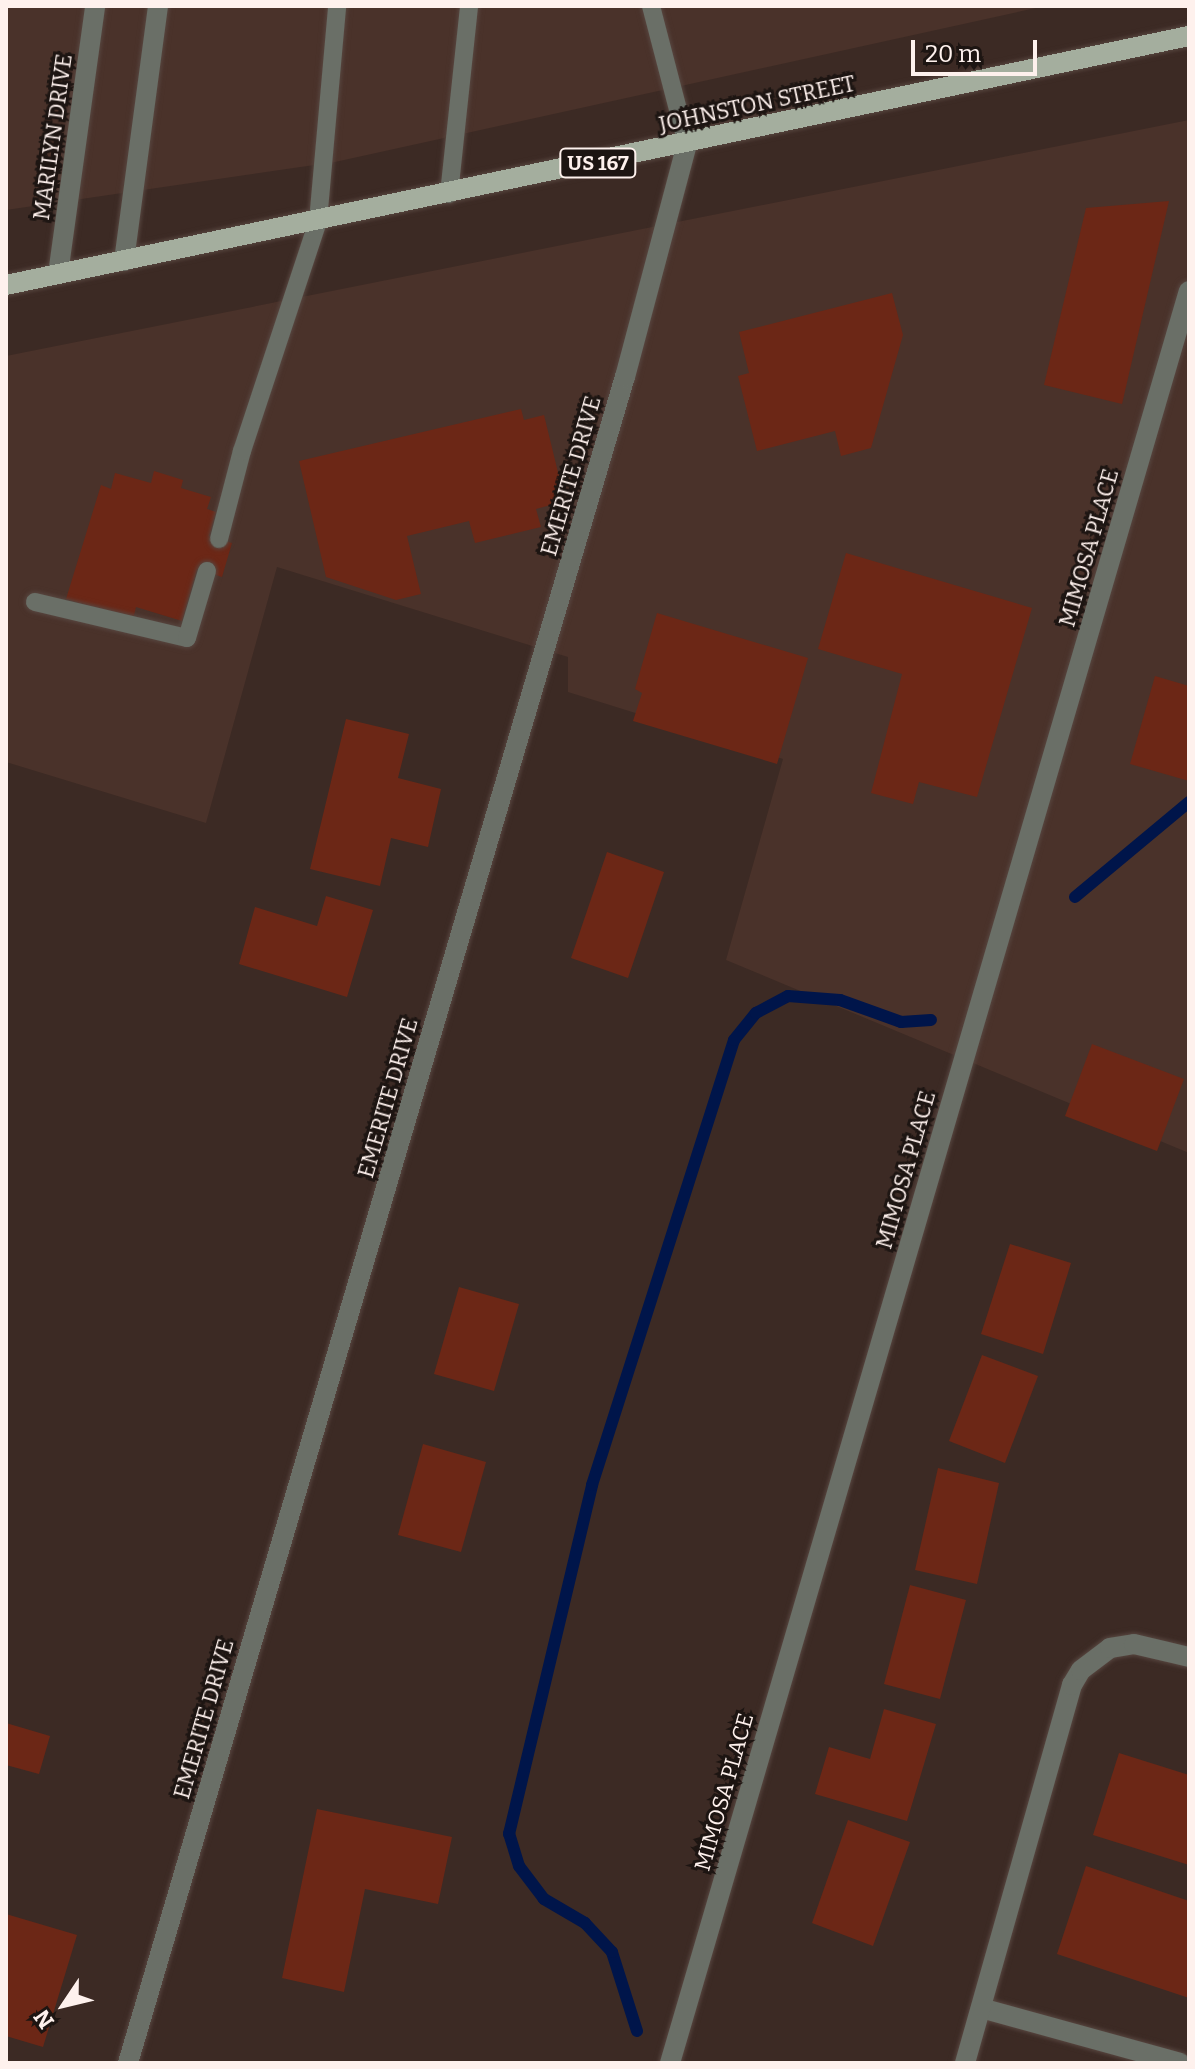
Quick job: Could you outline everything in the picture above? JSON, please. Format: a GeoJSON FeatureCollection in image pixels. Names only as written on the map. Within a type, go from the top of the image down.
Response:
{"type":"FeatureCollection","features":[{"type":"Feature","properties":{"kind":"main road","name":"JOHNSTON STREET"},"geometry":{"type":"LineString","coordinates":[[6,285],[1189,36]]}},
{"type":"Feature","properties":{"kind":"street","name":"MARILYN DRIVE"},"geometry":{"type":"LineString","coordinates":[[58,274],[95,6]]}},
{"type":"Feature","properties":{"kind":"street"},"geometry":{"type":"LineString","coordinates":[[124,261],[158,6]]}},
{"type":"Feature","properties":{"kind":"street","name":"EMERITE DRIVE"},"geometry":{"type":"LineString","coordinates":[[128,2063],[625,377],[687,144]]}},
{"type":"Feature","properties":{"kind":"street","name":"MIMOSA PLACE"},"geometry":{"type":"LineString","coordinates":[[670,2063],[1189,291]]}},
{"type":"Feature","properties":{"kind":"street"},"geometry":{"type":"LineString","coordinates":[[965,2063],[1072,1685],[1081,1670],[1110,1648],[1134,1644],[1189,1657]]}},
{"type":"Feature","properties":{"kind":"street"},"geometry":{"type":"LineString","coordinates":[[981,2008],[1180,2063]]}},
{"type":"Feature","properties":{"kind":"lane"},"geometry":{"type":"LineString","coordinates":[[219,539],[242,451],[318,221],[337,6]]}},
{"type":"Feature","properties":{"kind":"lane"},"geometry":{"type":"LineString","coordinates":[[449,194],[469,6]]}},
{"type":"Feature","properties":{"kind":"lane"},"geometry":{"type":"LineString","coordinates":[[651,6],[687,144]]}},
{"type":"Feature","properties":{"kind":"lane"},"geometry":{"type":"LineString","coordinates":[[35,602],[187,638],[207,571]]}},
{"type":"Feature","properties":{"kind":"shaded area"},"geometry":{"type":"Polygon","coordinates":[[[6,6],[1045,6],[335,162],[6,210],[6,6]]]}},
{"type":"Feature","properties":{"kind":"shaded area"},"geometry":{"type":"Polygon","coordinates":[[[1189,120],[1189,1153],[726,960],[783,759],[568,692],[568,657],[277,567],[206,823],[6,762],[6,356],[1189,120]]]}},
{"type":"Feature","properties":{"kind":"building"},"geometry":{"type":"Polygon","coordinates":[[[1169,201],[1122,404],[1044,385],[1086,208],[1169,201]]]}},
{"type":"Feature","properties":{"kind":"building"},"geometry":{"type":"Polygon","coordinates":[[[892,293],[903,335],[871,448],[841,456],[835,431],[757,451],[738,376],[749,373],[739,332],[892,293]]]}},
{"type":"Feature","properties":{"kind":"building"},"geometry":{"type":"Polygon","coordinates":[[[521,409],[524,420],[544,415],[565,501],[536,509],[541,527],[475,543],[469,521],[407,536],[421,594],[396,600],[326,577],[299,461],[521,409]]]}},
{"type":"Feature","properties":{"kind":"building"},"geometry":{"type":"Polygon","coordinates":[[[154,471],[183,480],[181,488],[211,497],[207,509],[216,512],[209,536],[232,543],[222,577],[197,569],[182,621],[136,607],[133,619],[66,599],[101,485],[111,489],[115,473],[151,483],[154,471]]]}},
{"type":"Feature","properties":{"kind":"building"},"geometry":{"type":"Polygon","coordinates":[[[846,553],[1032,608],[977,797],[919,782],[913,804],[871,793],[902,674],[818,649],[846,553]]]}},
{"type":"Feature","properties":{"kind":"building"},"geometry":{"type":"Polygon","coordinates":[[[657,613],[808,658],[777,764],[633,721],[642,693],[635,689],[657,613]]]}},
{"type":"Feature","properties":{"kind":"building"},"geometry":{"type":"Polygon","coordinates":[[[1155,676],[1189,686],[1189,781],[1130,764],[1155,676]]]}},
{"type":"Feature","properties":{"kind":"building"},"geometry":{"type":"Polygon","coordinates":[[[346,719],[409,734],[398,778],[441,789],[428,847],[391,838],[380,886],[310,869],[346,719]]]}},
{"type":"Feature","properties":{"kind":"building"},"geometry":{"type":"Polygon","coordinates":[[[607,852],[664,872],[628,978],[571,958],[607,852]]]}},
{"type":"Feature","properties":{"kind":"building"},"geometry":{"type":"Polygon","coordinates":[[[326,896],[373,910],[347,997],[239,964],[255,907],[317,926],[326,896]]]}},
{"type":"Feature","properties":{"kind":"building"},"geometry":{"type":"Polygon","coordinates":[[[1092,1044],[1184,1079],[1157,1151],[1065,1116],[1092,1044]]]}},
{"type":"Feature","properties":{"kind":"building"},"geometry":{"type":"Polygon","coordinates":[[[1010,1244],[1071,1263],[1043,1354],[981,1334],[1010,1244]]]}},
{"type":"Feature","properties":{"kind":"building"},"geometry":{"type":"Polygon","coordinates":[[[459,1287],[519,1304],[494,1391],[434,1374],[459,1287]]]}},
{"type":"Feature","properties":{"kind":"building"},"geometry":{"type":"Polygon","coordinates":[[[982,1355],[1038,1376],[1005,1463],[949,1441],[982,1355]]]}},
{"type":"Feature","properties":{"kind":"building"},"geometry":{"type":"Polygon","coordinates":[[[423,1444],[486,1462],[461,1552],[398,1535],[423,1444]]]}},
{"type":"Feature","properties":{"kind":"building"},"geometry":{"type":"Polygon","coordinates":[[[938,1468],[999,1483],[977,1584],[915,1570],[938,1468]]]}},
{"type":"Feature","properties":{"kind":"building"},"geometry":{"type":"Polygon","coordinates":[[[910,1585],[966,1600],[940,1699],[884,1684],[910,1585]]]}},
{"type":"Feature","properties":{"kind":"building"},"geometry":{"type":"Polygon","coordinates":[[[884,1709],[936,1724],[907,1821],[815,1794],[829,1747],[870,1759],[884,1709]]]}},
{"type":"Feature","properties":{"kind":"building"},"geometry":{"type":"Polygon","coordinates":[[[6,1723],[50,1736],[39,1774],[6,1765],[6,1723]]]}},
{"type":"Feature","properties":{"kind":"building"},"geometry":{"type":"Polygon","coordinates":[[[1119,1753],[1189,1775],[1189,1865],[1093,1835],[1119,1753]]]}},
{"type":"Feature","properties":{"kind":"building"},"geometry":{"type":"Polygon","coordinates":[[[317,1809],[452,1837],[438,1904],[365,1889],[344,1992],[282,1978],[317,1809]]]}},
{"type":"Feature","properties":{"kind":"building"},"geometry":{"type":"Polygon","coordinates":[[[848,1820],[910,1842],[873,1946],[812,1923],[848,1820]]]}},
{"type":"Feature","properties":{"kind":"building"},"geometry":{"type":"Polygon","coordinates":[[[1086,1866],[1189,1901],[1189,1998],[1057,1954],[1086,1866]]]}},
{"type":"Feature","properties":{"kind":"building"},"geometry":{"type":"Polygon","coordinates":[[[6,1914],[77,1935],[43,2047],[6,2036],[6,1914]]]}},
{"type":"Feature","properties":{"kind":"waterway"},"geometry":{"type":"LineString","coordinates":[[1075,897],[1189,802]]}},
{"type":"Feature","properties":{"kind":"waterway"},"geometry":{"type":"LineString","coordinates":[[637,2031],[612,1952],[585,1923],[544,1899],[519,1866],[509,1834],[592,1485],[734,1040],[756,1013],[788,996],[840,1000],[901,1022],[931,1020]]}}]}
